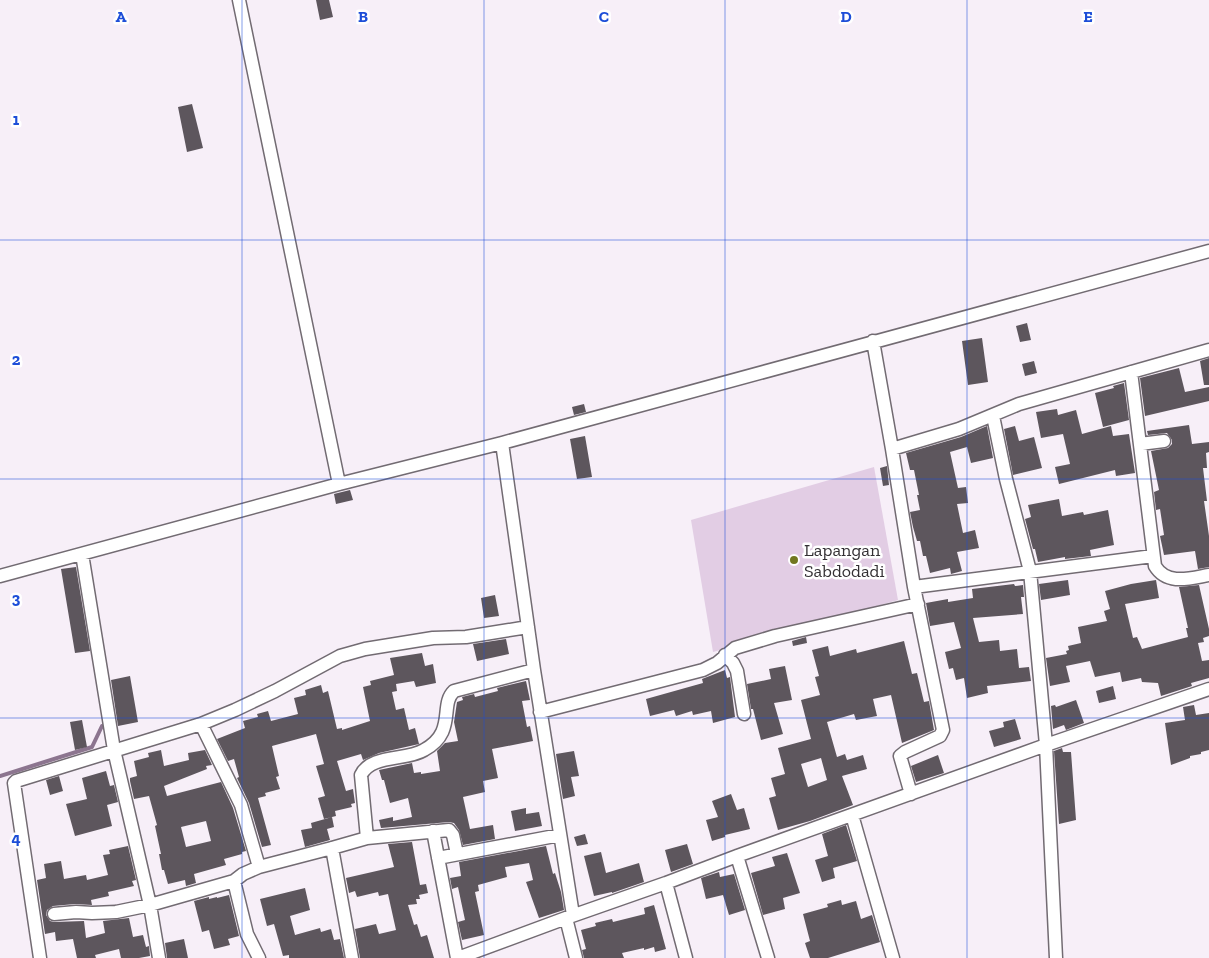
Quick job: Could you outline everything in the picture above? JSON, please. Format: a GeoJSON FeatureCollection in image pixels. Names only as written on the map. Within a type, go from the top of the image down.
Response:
{"type":"FeatureCollection","features":[{"type":"Feature","properties":{"kind":"street"},"geometry":{"type":"LineString","coordinates":[[238,0],[339,484]]}},
{"type":"Feature","properties":{"kind":"street"},"geometry":{"type":"LineString","coordinates":[[0,576],[1209,251]]}},
{"type":"Feature","properties":{"kind":"street"},"geometry":{"type":"LineString","coordinates":[[873,341],[914,587],[943,730],[940,736],[900,756],[910,794]]}},
{"type":"Feature","properties":{"kind":"street"},"geometry":{"type":"LineString","coordinates":[[892,449],[959,429],[1019,404],[1209,350]]}},
{"type":"Feature","properties":{"kind":"street"},"geometry":{"type":"LineString","coordinates":[[1132,372],[1155,566],[1158,571],[1167,577],[1186,579],[1209,574]]}},
{"type":"Feature","properties":{"kind":"street"},"geometry":{"type":"LineString","coordinates":[[993,416],[1006,479],[1030,571],[1046,745],[1056,958]]}},
{"type":"Feature","properties":{"kind":"street"},"geometry":{"type":"LineString","coordinates":[[1140,444],[1164,440]]}},
{"type":"Feature","properties":{"kind":"street"},"geometry":{"type":"LineString","coordinates":[[502,442],[540,712],[560,834],[569,916],[576,958]]}},
{"type":"Feature","properties":{"kind":"street"},"geometry":{"type":"LineString","coordinates":[[82,554],[114,750],[150,905],[159,958]]}},
{"type":"Feature","properties":{"kind":"street"},"geometry":{"type":"LineString","coordinates":[[914,587],[1153,556]]}},
{"type":"Feature","properties":{"kind":"street"},"geometry":{"type":"LineString","coordinates":[[540,712],[703,670],[717,663],[735,648],[775,636],[918,604]]}},
{"type":"Feature","properties":{"kind":"street"},"geometry":{"type":"LineString","coordinates":[[40,958],[14,783],[201,724],[236,710],[340,656],[365,649],[433,638],[466,637],[528,627]]}},
{"type":"Feature","properties":{"kind":"street"},"geometry":{"type":"LineString","coordinates":[[725,655],[737,670],[744,714]]}},
{"type":"Feature","properties":{"kind":"street"},"geometry":{"type":"LineString","coordinates":[[367,838],[361,774],[364,768],[374,762],[413,755],[426,750],[444,731],[448,700],[450,694],[454,691],[534,670]]}},
{"type":"Feature","properties":{"kind":"street"},"geometry":{"type":"LineString","coordinates":[[433,831],[457,958],[1046,745],[1209,689]]}},
{"type":"Feature","properties":{"kind":"street"},"geometry":{"type":"LineString","coordinates":[[201,724],[241,804],[259,867]]}},
{"type":"Feature","properties":{"kind":"street"},"geometry":{"type":"LineString","coordinates":[[852,816],[894,958]]}},
{"type":"Feature","properties":{"kind":"street"},"geometry":{"type":"LineString","coordinates":[[54,914],[116,912],[150,905],[234,881],[243,874],[259,867],[367,838],[446,830],[451,832],[457,854]]}},
{"type":"Feature","properties":{"kind":"street"},"geometry":{"type":"LineString","coordinates":[[438,858],[560,834]]}},
{"type":"Feature","properties":{"kind":"street"},"geometry":{"type":"LineString","coordinates":[[332,848],[352,958]]}},
{"type":"Feature","properties":{"kind":"street"},"geometry":{"type":"LineString","coordinates":[[737,856],[768,958]]}},
{"type":"Feature","properties":{"kind":"street"},"geometry":{"type":"LineString","coordinates":[[234,881],[247,934],[259,958]]}},
{"type":"Feature","properties":{"kind":"street"},"geometry":{"type":"LineString","coordinates":[[666,883],[686,958]]}},
{"type":"Feature","properties":{"kind":"shaded area","name":"Lapangan Sabdodadi"},"geometry":{"type":"Polygon","coordinates":[[[874,467],[898,600],[713,652],[691,520],[874,467]]]}},
{"type":"Feature","properties":{"kind":"building"},"geometry":{"type":"Polygon","coordinates":[[[316,0],[329,0],[333,17],[320,20],[316,0]]]}},
{"type":"Feature","properties":{"kind":"building"},"geometry":{"type":"Polygon","coordinates":[[[192,104],[203,148],[187,152],[178,107],[192,104]]]}},
{"type":"Feature","properties":{"kind":"building"},"geometry":{"type":"Polygon","coordinates":[[[1027,323],[1031,340],[1020,342],[1016,326],[1027,323]]]}},
{"type":"Feature","properties":{"kind":"building"},"geometry":{"type":"Polygon","coordinates":[[[982,338],[988,382],[968,385],[962,341],[982,338]]]}},
{"type":"Feature","properties":{"kind":"building"},"geometry":{"type":"Polygon","coordinates":[[[1209,358],[1209,385],[1204,385],[1200,361],[1209,358]]]}},
{"type":"Feature","properties":{"kind":"building"},"geometry":{"type":"Polygon","coordinates":[[[1034,361],[1037,373],[1025,376],[1022,364],[1034,361]]]}},
{"type":"Feature","properties":{"kind":"building"},"geometry":{"type":"Polygon","coordinates":[[[1179,368],[1185,392],[1209,387],[1209,401],[1145,416],[1140,378],[1179,368]]]}},
{"type":"Feature","properties":{"kind":"building"},"geometry":{"type":"Polygon","coordinates":[[[1124,383],[1129,420],[1103,427],[1095,393],[1124,383]]]}},
{"type":"Feature","properties":{"kind":"building"},"geometry":{"type":"Polygon","coordinates":[[[584,404],[586,412],[574,415],[572,407],[584,404]]]}},
{"type":"Feature","properties":{"kind":"building"},"geometry":{"type":"Polygon","coordinates":[[[1057,409],[1058,415],[1076,410],[1082,434],[1111,426],[1113,436],[1129,434],[1135,473],[1116,476],[1115,470],[1059,484],[1055,467],[1070,464],[1063,434],[1041,438],[1036,412],[1057,409]]]}},
{"type":"Feature","properties":{"kind":"building"},"geometry":{"type":"Polygon","coordinates":[[[1189,425],[1192,444],[1209,442],[1209,452],[1206,453],[1207,468],[1203,468],[1207,501],[1204,501],[1209,536],[1209,567],[1198,569],[1195,551],[1164,555],[1160,536],[1164,535],[1160,509],[1156,510],[1154,492],[1159,490],[1151,451],[1168,448],[1172,444],[1172,440],[1167,433],[1148,435],[1147,431],[1189,425]]]}},
{"type":"Feature","properties":{"kind":"building"},"geometry":{"type":"Polygon","coordinates":[[[987,426],[993,458],[971,463],[967,447],[950,452],[958,488],[966,487],[968,503],[957,504],[963,533],[975,530],[979,548],[957,552],[962,571],[951,574],[950,568],[930,573],[926,556],[923,556],[920,541],[917,541],[910,512],[920,510],[917,495],[919,495],[914,470],[910,470],[906,453],[961,437],[987,426]]]}},
{"type":"Feature","properties":{"kind":"building"},"geometry":{"type":"Polygon","coordinates":[[[1015,426],[1019,441],[1034,437],[1042,468],[1013,475],[1004,429],[1015,426]]]}},
{"type":"Feature","properties":{"kind":"building"},"geometry":{"type":"Polygon","coordinates":[[[585,436],[592,477],[577,479],[570,439],[585,436]]]}},
{"type":"Feature","properties":{"kind":"building"},"geometry":{"type":"Polygon","coordinates":[[[887,466],[889,485],[883,486],[880,468],[887,466]]]}},
{"type":"Feature","properties":{"kind":"building"},"geometry":{"type":"Polygon","coordinates":[[[350,490],[353,500],[336,504],[334,494],[350,490]]]}},
{"type":"Feature","properties":{"kind":"building"},"geometry":{"type":"Polygon","coordinates":[[[1059,499],[1062,516],[1083,512],[1084,515],[1108,510],[1114,545],[1090,550],[1091,556],[1065,559],[1065,557],[1038,562],[1025,519],[1031,517],[1028,505],[1059,499]]]}},
{"type":"Feature","properties":{"kind":"building"},"geometry":{"type":"Polygon","coordinates":[[[76,567],[90,651],[75,653],[61,569],[76,567]]]}},
{"type":"Feature","properties":{"kind":"building"},"geometry":{"type":"Polygon","coordinates":[[[1068,580],[1070,595],[1041,600],[1039,584],[1068,580]]]}},
{"type":"Feature","properties":{"kind":"building"},"geometry":{"type":"Polygon","coordinates":[[[1156,580],[1159,598],[1125,604],[1133,638],[1137,637],[1142,649],[1188,637],[1186,628],[1188,628],[1179,587],[1199,585],[1209,636],[1203,638],[1204,642],[1198,643],[1202,661],[1209,660],[1209,678],[1191,683],[1192,686],[1161,696],[1158,683],[1142,682],[1141,678],[1122,682],[1120,672],[1095,677],[1090,661],[1066,666],[1070,682],[1050,686],[1046,658],[1067,654],[1068,646],[1081,643],[1078,627],[1107,621],[1104,611],[1110,609],[1105,591],[1156,580]]]}},
{"type":"Feature","properties":{"kind":"building"},"geometry":{"type":"Polygon","coordinates":[[[1014,584],[1015,586],[1023,585],[1024,597],[1021,597],[1023,614],[973,618],[979,642],[999,640],[1000,651],[1017,649],[1019,668],[1029,667],[1031,681],[987,686],[988,693],[967,698],[964,678],[956,680],[953,668],[949,669],[945,652],[961,648],[954,622],[930,626],[926,603],[948,599],[948,602],[973,598],[972,589],[1014,584]]]}},
{"type":"Feature","properties":{"kind":"building"},"geometry":{"type":"Polygon","coordinates":[[[495,595],[499,616],[484,618],[481,598],[495,595]]]}},
{"type":"Feature","properties":{"kind":"building"},"geometry":{"type":"Polygon","coordinates":[[[806,637],[807,643],[793,646],[792,641],[806,637]]]}},
{"type":"Feature","properties":{"kind":"building"},"geometry":{"type":"Polygon","coordinates":[[[506,639],[509,654],[477,661],[473,644],[506,639]]]}},
{"type":"Feature","properties":{"kind":"building"},"geometry":{"type":"Polygon","coordinates":[[[904,641],[912,674],[917,673],[924,702],[929,701],[934,730],[902,743],[891,695],[873,699],[877,716],[856,720],[854,714],[827,722],[837,757],[845,754],[847,760],[863,755],[867,769],[842,776],[853,805],[810,821],[778,830],[769,798],[776,796],[771,778],[785,774],[778,748],[811,739],[801,700],[820,695],[815,677],[819,676],[812,650],[828,646],[830,656],[856,649],[857,653],[904,641]],[[821,758],[801,764],[808,787],[827,780],[821,758]]]}},
{"type":"Feature","properties":{"kind":"building"},"geometry":{"type":"Polygon","coordinates":[[[422,653],[425,666],[433,664],[436,683],[416,687],[414,681],[396,684],[397,691],[392,692],[396,710],[404,708],[409,730],[415,728],[419,744],[379,753],[363,760],[361,754],[337,761],[346,791],[353,789],[355,803],[351,804],[352,807],[335,811],[336,816],[324,819],[318,798],[325,796],[316,766],[324,764],[316,734],[272,746],[279,776],[276,777],[280,789],[265,793],[266,796],[258,798],[271,845],[262,847],[249,803],[237,778],[239,777],[234,759],[228,761],[217,739],[245,728],[243,721],[258,717],[257,714],[268,711],[271,721],[298,714],[294,698],[306,695],[305,690],[321,685],[323,693],[328,691],[337,729],[342,728],[342,730],[370,721],[363,687],[371,685],[370,681],[394,675],[390,658],[422,653]]]}},
{"type":"Feature","properties":{"kind":"building"},"geometry":{"type":"Polygon","coordinates":[[[785,666],[792,700],[774,703],[783,734],[761,740],[753,709],[751,709],[747,684],[771,679],[769,669],[785,666]]]}},
{"type":"Feature","properties":{"kind":"building"},"geometry":{"type":"Polygon","coordinates":[[[725,670],[727,678],[730,677],[735,717],[713,723],[711,711],[693,715],[692,711],[676,716],[674,710],[650,716],[646,699],[703,683],[702,679],[725,670]]]}},
{"type":"Feature","properties":{"kind":"building"},"geometry":{"type":"Polygon","coordinates":[[[130,676],[138,722],[118,726],[111,680],[130,676]]]}},
{"type":"Feature","properties":{"kind":"building"},"geometry":{"type":"Polygon","coordinates":[[[526,681],[530,700],[522,701],[527,727],[530,726],[533,741],[492,749],[498,778],[483,781],[485,792],[463,797],[470,829],[493,825],[495,839],[463,845],[459,830],[454,823],[449,822],[381,828],[379,820],[393,817],[393,821],[412,817],[408,798],[390,803],[384,780],[382,780],[379,770],[412,763],[414,773],[421,772],[421,774],[440,771],[437,751],[445,743],[458,741],[454,722],[457,702],[463,700],[462,697],[474,694],[475,697],[498,691],[497,688],[526,681]]]}},
{"type":"Feature","properties":{"kind":"building"},"geometry":{"type":"Polygon","coordinates":[[[1113,686],[1116,699],[1099,703],[1096,691],[1113,686]]]}},
{"type":"Feature","properties":{"kind":"building"},"geometry":{"type":"Polygon","coordinates":[[[1076,700],[1084,723],[1066,730],[1064,725],[1053,729],[1051,706],[1055,705],[1056,707],[1076,700]]]}},
{"type":"Feature","properties":{"kind":"building"},"geometry":{"type":"Polygon","coordinates":[[[1194,705],[1196,715],[1209,713],[1209,750],[1171,765],[1165,723],[1185,720],[1183,707],[1194,705]]]}},
{"type":"Feature","properties":{"kind":"building"},"geometry":{"type":"Polygon","coordinates":[[[1015,719],[1021,739],[994,747],[989,731],[1004,727],[1003,722],[1015,719]]]}},
{"type":"Feature","properties":{"kind":"building"},"geometry":{"type":"Polygon","coordinates":[[[82,720],[87,747],[75,750],[70,722],[82,720]]]}},
{"type":"Feature","properties":{"kind":"building"},"geometry":{"type":"Polygon","coordinates":[[[1062,748],[1063,752],[1071,752],[1076,820],[1059,824],[1054,751],[1062,748]]]}},
{"type":"Feature","properties":{"kind":"building"},"geometry":{"type":"Polygon","coordinates":[[[161,750],[164,766],[189,760],[188,753],[205,750],[212,765],[206,766],[207,769],[164,786],[167,796],[221,782],[233,808],[246,851],[224,859],[226,865],[194,874],[196,883],[186,886],[185,880],[168,884],[164,870],[162,870],[159,854],[161,854],[155,826],[157,825],[149,796],[134,799],[130,781],[130,778],[137,776],[134,761],[149,757],[148,753],[161,750]],[[206,821],[181,827],[186,847],[211,841],[206,821]]]}},
{"type":"Feature","properties":{"kind":"building"},"geometry":{"type":"Polygon","coordinates":[[[574,751],[579,776],[571,777],[575,796],[563,799],[556,754],[574,751]]]}},
{"type":"Feature","properties":{"kind":"building"},"geometry":{"type":"Polygon","coordinates":[[[938,755],[944,773],[916,782],[911,766],[938,755]]]}},
{"type":"Feature","properties":{"kind":"building"},"geometry":{"type":"Polygon","coordinates":[[[106,771],[110,786],[114,785],[118,802],[107,805],[112,826],[75,836],[66,804],[87,799],[82,778],[106,771]]]}},
{"type":"Feature","properties":{"kind":"building"},"geometry":{"type":"Polygon","coordinates":[[[59,776],[63,791],[50,795],[46,780],[59,776]]]}},
{"type":"Feature","properties":{"kind":"building"},"geometry":{"type":"Polygon","coordinates":[[[731,794],[737,810],[744,808],[750,829],[725,835],[725,837],[712,841],[706,820],[718,817],[712,801],[731,794]]]}},
{"type":"Feature","properties":{"kind":"building"},"geometry":{"type":"Polygon","coordinates":[[[526,808],[526,814],[539,812],[542,826],[515,831],[511,811],[526,808]]]}},
{"type":"Feature","properties":{"kind":"building"},"geometry":{"type":"Polygon","coordinates":[[[332,817],[334,827],[327,829],[330,840],[305,847],[301,830],[312,828],[311,823],[332,817]]]}},
{"type":"Feature","properties":{"kind":"building"},"geometry":{"type":"Polygon","coordinates":[[[846,825],[857,861],[833,868],[835,878],[822,882],[815,860],[828,856],[822,834],[846,825]]]}},
{"type":"Feature","properties":{"kind":"building"},"geometry":{"type":"Polygon","coordinates":[[[585,834],[588,844],[577,846],[574,837],[585,834]]]}},
{"type":"Feature","properties":{"kind":"building"},"geometry":{"type":"Polygon","coordinates":[[[412,842],[420,885],[426,884],[428,893],[419,895],[420,899],[416,899],[417,904],[408,905],[414,925],[417,924],[421,937],[427,935],[434,958],[360,958],[355,929],[376,924],[379,934],[396,930],[388,894],[379,896],[378,892],[357,897],[355,891],[349,893],[346,878],[394,867],[388,844],[412,842]]]}},
{"type":"Feature","properties":{"kind":"building"},"geometry":{"type":"Polygon","coordinates":[[[687,844],[693,864],[671,872],[665,850],[687,844]]]}},
{"type":"Feature","properties":{"kind":"building"},"geometry":{"type":"Polygon","coordinates":[[[128,846],[136,880],[132,881],[134,886],[108,892],[109,896],[91,900],[92,905],[53,906],[47,910],[46,915],[50,921],[54,922],[84,921],[86,938],[105,933],[103,921],[129,918],[133,937],[143,935],[146,947],[149,946],[150,956],[121,958],[119,949],[95,955],[96,958],[77,958],[73,939],[56,941],[55,932],[45,934],[37,880],[46,878],[44,864],[61,861],[64,879],[86,875],[87,880],[108,875],[103,855],[110,854],[109,850],[128,846]]]}},
{"type":"Feature","properties":{"kind":"building"},"geometry":{"type":"Polygon","coordinates":[[[546,846],[553,874],[555,873],[561,892],[564,910],[539,918],[526,882],[533,880],[529,863],[505,867],[507,877],[478,885],[479,891],[475,892],[484,935],[462,940],[458,922],[465,920],[458,887],[452,889],[450,878],[461,876],[459,862],[546,846]]]}},
{"type":"Feature","properties":{"kind":"building"},"geometry":{"type":"Polygon","coordinates":[[[601,852],[606,873],[639,863],[644,882],[612,893],[594,896],[584,856],[601,852]]]}},
{"type":"Feature","properties":{"kind":"building"},"geometry":{"type":"Polygon","coordinates":[[[787,853],[800,893],[783,898],[785,909],[763,915],[751,873],[775,866],[772,857],[787,853]]]}},
{"type":"Feature","properties":{"kind":"building"},"geometry":{"type":"Polygon","coordinates":[[[719,872],[720,877],[734,874],[745,910],[729,915],[723,895],[706,899],[701,878],[719,872]]]}},
{"type":"Feature","properties":{"kind":"building"},"geometry":{"type":"Polygon","coordinates":[[[305,888],[310,910],[290,916],[295,935],[320,928],[321,932],[331,929],[334,940],[340,939],[344,958],[289,958],[289,955],[283,956],[274,924],[267,926],[260,899],[305,888]]]}},
{"type":"Feature","properties":{"kind":"building"},"geometry":{"type":"Polygon","coordinates":[[[229,895],[239,936],[228,939],[230,945],[214,949],[209,930],[202,932],[194,901],[229,895]]]}},
{"type":"Feature","properties":{"kind":"building"},"geometry":{"type":"Polygon","coordinates":[[[841,900],[842,905],[856,901],[861,919],[872,915],[880,942],[828,958],[810,958],[805,943],[810,941],[803,914],[828,907],[827,904],[841,900]]]}},
{"type":"Feature","properties":{"kind":"building"},"geometry":{"type":"Polygon","coordinates":[[[654,905],[666,949],[655,952],[654,947],[644,950],[644,948],[622,953],[624,958],[584,958],[582,950],[586,949],[581,930],[596,926],[595,923],[612,919],[613,922],[645,914],[644,908],[654,905]]]}},
{"type":"Feature","properties":{"kind":"building"},"geometry":{"type":"Polygon","coordinates":[[[184,939],[188,958],[167,958],[165,943],[184,939]]]}},
{"type":"Feature","properties":{"kind":"waterway"},"geometry":{"type":"LineString","coordinates":[[0,776],[92,747],[102,726]]}},
{"type":"Feature","properties":{"kind":"place","name":"Lapangan Sabdodadi"},"geometry":{"type":"Point","coordinates":[794,560]}}]}
